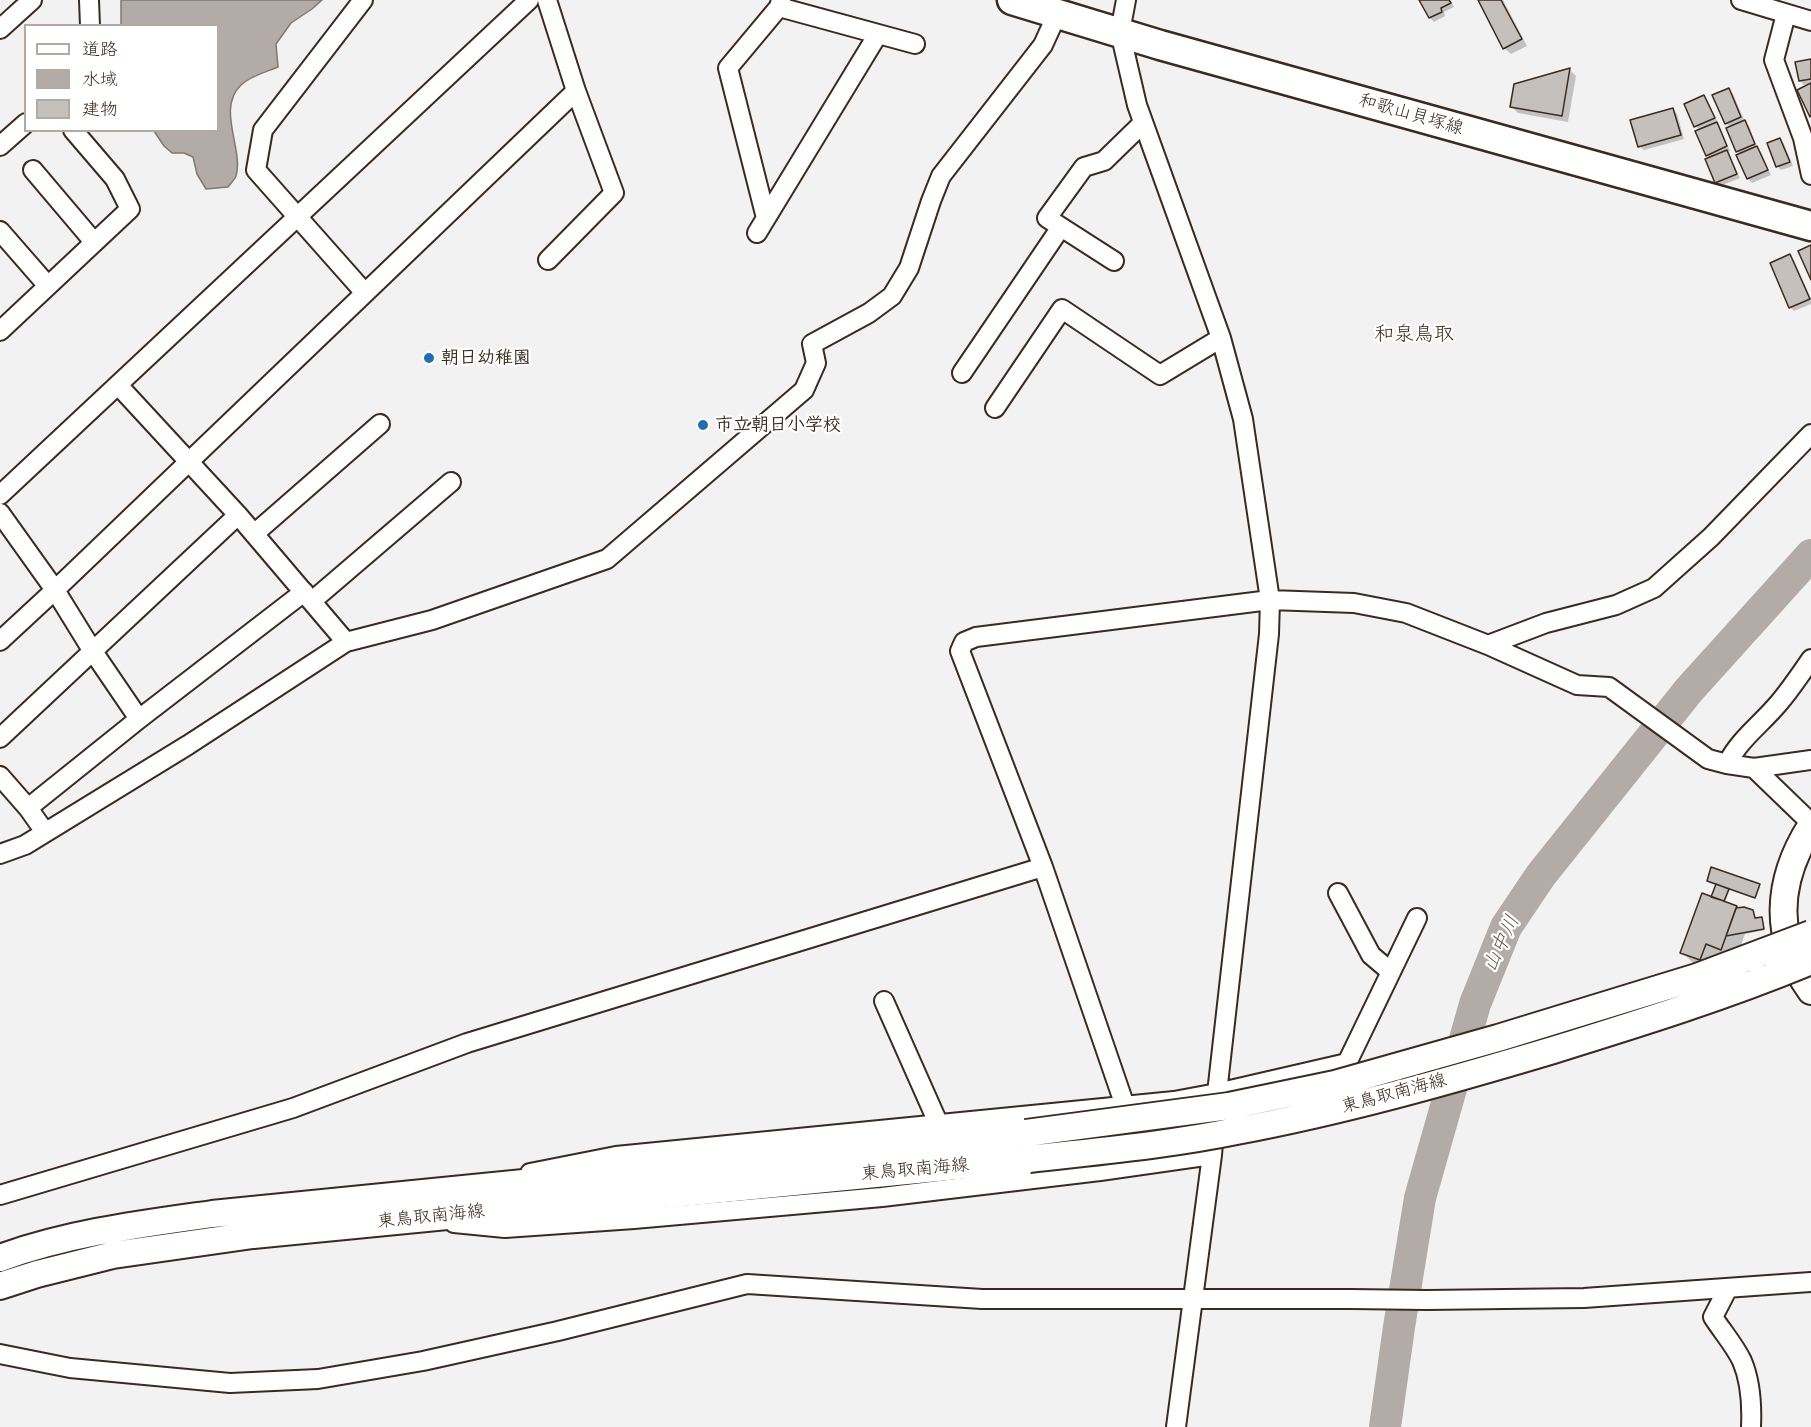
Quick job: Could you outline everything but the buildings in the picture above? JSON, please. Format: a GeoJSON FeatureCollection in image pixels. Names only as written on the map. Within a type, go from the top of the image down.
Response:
{"type":"FeatureCollection","features":[{"type":"Feature","properties":{"kind":"main road","name":"和歌山貝塚線"},"geometry":{"type":"LineString","coordinates":[[1012,0],[1058,12],[1160,45],[1811,226]]}},
{"type":"Feature","properties":{"kind":"main road"},"geometry":{"type":"LineString","coordinates":[[1811,824],[1795,856],[1787,879],[1784,919],[1791,956],[1797,971],[1811,992]]}},
{"type":"Feature","properties":{"kind":"main road","name":"東鳥取南海線"},"geometry":{"type":"LineString","coordinates":[[0,1258],[53,1242],[137,1224],[212,1214],[1026,1133],[1230,1106],[1335,1084],[1476,1045],[1686,980],[1811,934]]}},
{"type":"Feature","properties":{"kind":"main road","name":"東鳥取南海線"},"geometry":{"type":"LineString","coordinates":[[0,1286],[113,1255],[253,1235],[1029,1160],[1224,1134],[1341,1108],[1485,1070],[1706,1002],[1811,961]]}},
{"type":"Feature","properties":{"kind":"street"},"geometry":{"type":"LineString","coordinates":[[0,29],[32,0]]}},
{"type":"Feature","properties":{"kind":"street"},"geometry":{"type":"LineString","coordinates":[[89,0],[90,24]]}},
{"type":"Feature","properties":{"kind":"street"},"geometry":{"type":"LineString","coordinates":[[363,0],[263,130],[256,170],[365,293]]}},
{"type":"Feature","properties":{"kind":"street"},"geometry":{"type":"LineString","coordinates":[[0,495],[528,0]]}},
{"type":"Feature","properties":{"kind":"street"},"geometry":{"type":"LineString","coordinates":[[547,0],[576,91],[614,193],[548,260]]}},
{"type":"Feature","properties":{"kind":"street"},"geometry":{"type":"LineString","coordinates":[[1126,0],[1120,32],[1137,105],[1221,338],[1243,418],[1270,600],[1269,634],[1212,1155],[1176,1427]]}},
{"type":"Feature","properties":{"kind":"street"},"geometry":{"type":"LineString","coordinates":[[1741,0],[1811,21]]}},
{"type":"Feature","properties":{"kind":"street"},"geometry":{"type":"LineString","coordinates":[[879,34],[762,226],[728,68],[780,4],[915,44]]}},
{"type":"Feature","properties":{"kind":"street"},"geometry":{"type":"LineString","coordinates":[[0,854],[26,845],[188,745],[346,642],[432,620],[607,559],[804,390],[816,363],[812,344],[869,313],[892,296],[909,268],[941,176],[1043,45],[1058,12]]}},
{"type":"Feature","properties":{"kind":"street"},"geometry":{"type":"LineString","coordinates":[[1786,14],[1774,60],[1776,86],[1807,136],[1811,175]]}},
{"type":"Feature","properties":{"kind":"street"},"geometry":{"type":"LineString","coordinates":[[0,640],[576,91]]}},
{"type":"Feature","properties":{"kind":"street"},"geometry":{"type":"LineString","coordinates":[[1114,261],[1047,218],[1084,168],[1104,161],[1143,123]]}},
{"type":"Feature","properties":{"kind":"street"},"geometry":{"type":"LineString","coordinates":[[0,146],[24,125]]}},
{"type":"Feature","properties":{"kind":"street"},"geometry":{"type":"LineString","coordinates":[[0,330],[130,208],[115,179],[75,132]]}},
{"type":"Feature","properties":{"kind":"street"},"geometry":{"type":"LineString","coordinates":[[33,170],[94,242]]}},
{"type":"Feature","properties":{"kind":"street"},"geometry":{"type":"LineString","coordinates":[[962,372],[1061,227]]}},
{"type":"Feature","properties":{"kind":"street"},"geometry":{"type":"LineString","coordinates":[[0,231],[48,286]]}},
{"type":"Feature","properties":{"kind":"street"},"geometry":{"type":"LineString","coordinates":[[995,408],[1062,309],[1160,375],[1221,338]]}},
{"type":"Feature","properties":{"kind":"street"},"geometry":{"type":"LineString","coordinates":[[118,385],[238,514],[346,642]]}},
{"type":"Feature","properties":{"kind":"street"},"geometry":{"type":"LineString","coordinates":[[254,534],[380,424]]}},
{"type":"Feature","properties":{"kind":"street"},"geometry":{"type":"LineString","coordinates":[[1488,645],[1546,623],[1617,605],[1654,588],[1710,537],[1811,434]]}},
{"type":"Feature","properties":{"kind":"street"},"geometry":{"type":"LineString","coordinates":[[28,808],[140,719],[308,597],[451,482]]}},
{"type":"Feature","properties":{"kind":"street"},"geometry":{"type":"LineString","coordinates":[[0,513],[55,590],[92,650],[140,719]]}},
{"type":"Feature","properties":{"kind":"street"},"geometry":{"type":"LineString","coordinates":[[0,738],[238,514]]}},
{"type":"Feature","properties":{"kind":"street"},"geometry":{"type":"LineString","coordinates":[[1125,1106],[1043,867],[960,651],[964,642],[976,637],[1270,600],[1354,603],[1406,613],[1488,645],[1577,685],[1609,687],[1708,759],[1727,765],[1754,768],[1811,760]]}},
{"type":"Feature","properties":{"kind":"street"},"geometry":{"type":"LineString","coordinates":[[1727,765],[1741,741],[1777,705],[1811,659]]}},
{"type":"Feature","properties":{"kind":"street"},"geometry":{"type":"LineString","coordinates":[[1754,768],[1811,824]]}},
{"type":"Feature","properties":{"kind":"street"},"geometry":{"type":"LineString","coordinates":[[0,776],[45,832]]}},
{"type":"Feature","properties":{"kind":"street"},"geometry":{"type":"LineString","coordinates":[[0,1194],[293,1108],[467,1043],[1043,867]]}},
{"type":"Feature","properties":{"kind":"street"},"geometry":{"type":"LineString","coordinates":[[1338,893],[1371,955],[1391,972]]}},
{"type":"Feature","properties":{"kind":"street"},"geometry":{"type":"LineString","coordinates":[[452,1191],[560,1166],[616,1156],[1174,1101],[1347,1063],[1418,918]]}},
{"type":"Feature","properties":{"kind":"street"},"geometry":{"type":"LineString","coordinates":[[884,1001],[939,1125]]}},
{"type":"Feature","properties":{"kind":"street"},"geometry":{"type":"LineString","coordinates":[[411,1219],[505,1228],[634,1219],[882,1197],[1212,1155]]}},
{"type":"Feature","properties":{"kind":"street"},"geometry":{"type":"LineString","coordinates":[[0,1354],[70,1368],[230,1383],[318,1379],[423,1360],[558,1331],[747,1284],[982,1299],[1427,1300],[1584,1298],[1811,1282]]}},
{"type":"Feature","properties":{"kind":"street"},"geometry":{"type":"LineString","coordinates":[[1728,1288],[1713,1317],[1742,1360],[1750,1386],[1751,1427]]}},
{"type":"Feature","properties":{"kind":"water"},"geometry":{"type":"Polygon","coordinates":[[[121,0],[322,0],[291,23],[276,44],[278,67],[249,79],[234,95],[231,117],[237,165],[235,177],[228,187],[206,189],[197,174],[193,157],[184,153],[172,153],[155,132],[219,132],[219,24],[121,24],[121,0]]]}},
{"type":"Feature","properties":{"kind":"waterway","name":"山中川"},"geometry":{"type":"LineString","coordinates":[[1385,1427],[1420,1198],[1475,1004],[1506,927],[1541,875],[1689,690],[1811,555]]}},
{"type":"Feature","properties":{"kind":"place","name":"朝日幼稚園"},"geometry":{"type":"Point","coordinates":[429,358]}},
{"type":"Feature","properties":{"kind":"place","name":"市立朝日小学校"},"geometry":{"type":"Point","coordinates":[703,425]}},
{"type":"Feature","properties":{"kind":"district","name":"和泉鳥取"},"geometry":{"type":"Point","coordinates":[1414,335]}}]}
